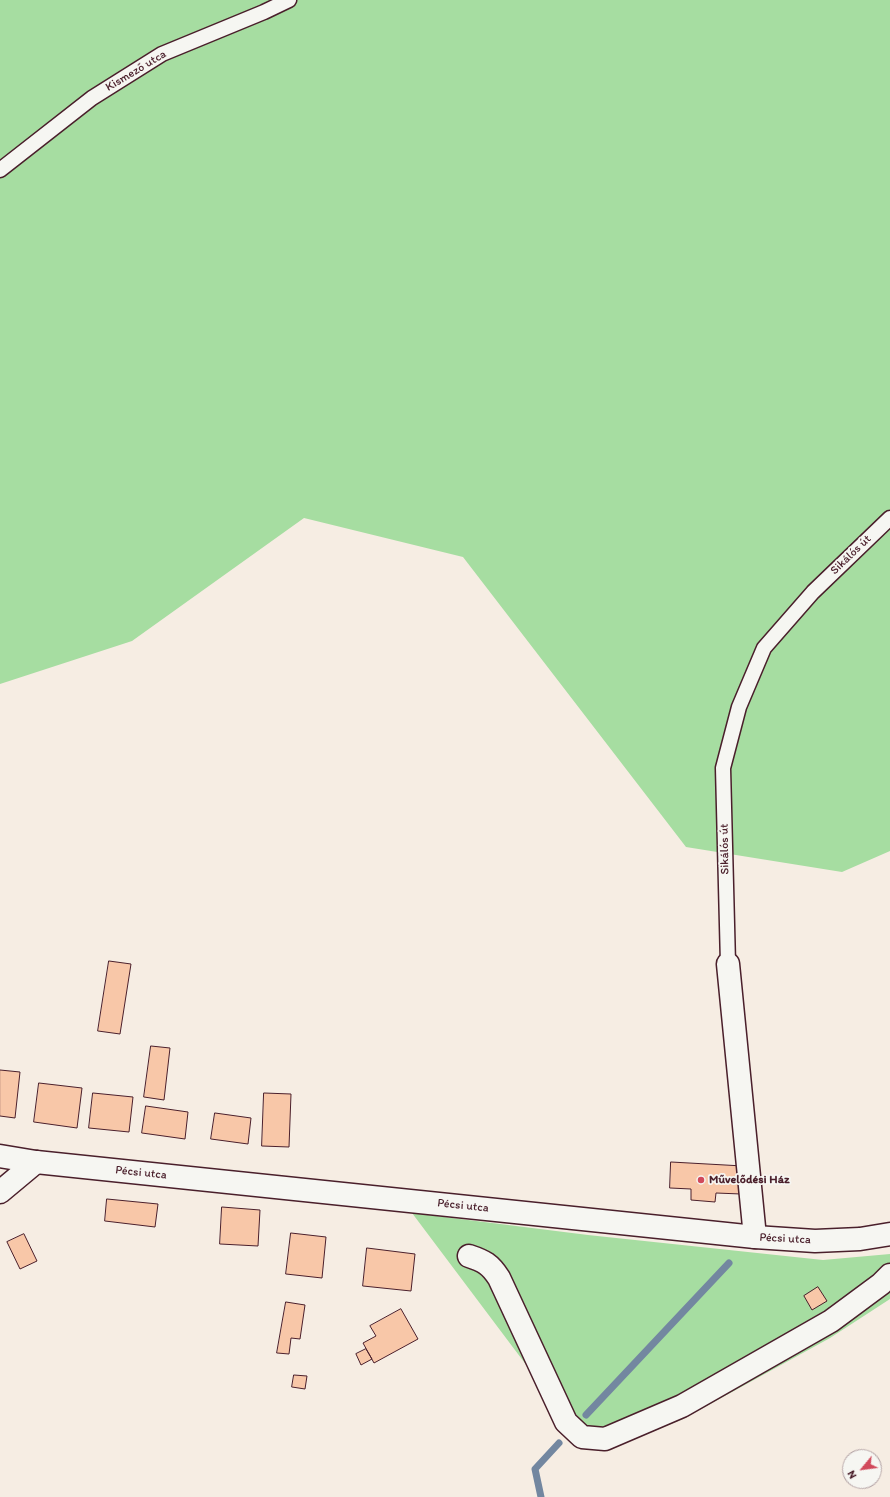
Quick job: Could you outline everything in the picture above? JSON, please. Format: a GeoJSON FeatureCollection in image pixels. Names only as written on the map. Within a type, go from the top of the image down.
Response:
{"type":"FeatureCollection","features":[{"type":"Feature","properties":{"kind":"street","name":"Sikálós út"},"geometry":{"type":"LineString","coordinates":[[728,964],[755,1237]]}},
{"type":"Feature","properties":{"kind":"street","name":"Pécsi utca"},"geometry":{"type":"LineString","coordinates":[[0,1156],[36,1162],[755,1237],[815,1241],[860,1239],[890,1234]]}},
{"type":"Feature","properties":{"kind":"street"},"geometry":{"type":"LineString","coordinates":[[0,1192],[36,1162]]}},
{"type":"Feature","properties":{"kind":"street"},"geometry":{"type":"LineString","coordinates":[[469,1256],[482,1260],[492,1267],[499,1278],[566,1422],[582,1437],[605,1439],[682,1406],[824,1324],[882,1284],[890,1274]]}},
{"type":"Feature","properties":{"kind":"lane","name":"Kismező utca"},"geometry":{"type":"LineString","coordinates":[[0,170],[92,98],[162,54],[264,12],[289,0]]}},
{"type":"Feature","properties":{"kind":"lane","name":"Sikálós út"},"geometry":{"type":"LineString","coordinates":[[728,964],[723,768],[739,707],[764,648],[813,592],[890,518]]}},
{"type":"Feature","properties":{"kind":"green space"},"geometry":{"type":"Polygon","coordinates":[[[0,0],[890,0],[890,851],[842,872],[686,847],[463,557],[304,518],[132,641],[0,684],[0,0]]]}},
{"type":"Feature","properties":{"kind":"green space"},"geometry":{"type":"Polygon","coordinates":[[[412,1213],[588,1235],[823,1260],[890,1254],[890,1299],[830,1338],[683,1419],[613,1448],[578,1440],[530,1370],[412,1213]]]}},
{"type":"Feature","properties":{"kind":"building"},"geometry":{"type":"Polygon","coordinates":[[[109,961],[131,964],[120,1034],[98,1031],[109,961]]]}},
{"type":"Feature","properties":{"kind":"building"},"geometry":{"type":"Polygon","coordinates":[[[151,1046],[170,1048],[164,1100],[144,1097],[151,1046]]]}},
{"type":"Feature","properties":{"kind":"building"},"geometry":{"type":"Polygon","coordinates":[[[0,1070],[20,1072],[15,1118],[0,1116],[0,1070]]]}},
{"type":"Feature","properties":{"kind":"building"},"geometry":{"type":"Polygon","coordinates":[[[39,1083],[82,1088],[77,1128],[34,1122],[39,1083]]]}},
{"type":"Feature","properties":{"kind":"building"},"geometry":{"type":"Polygon","coordinates":[[[93,1093],[133,1097],[129,1132],[89,1128],[93,1093]]]}},
{"type":"Feature","properties":{"kind":"building"},"geometry":{"type":"Polygon","coordinates":[[[264,1093],[291,1094],[289,1147],[262,1146],[264,1093]]]}},
{"type":"Feature","properties":{"kind":"building"},"geometry":{"type":"Polygon","coordinates":[[[146,1106],[188,1112],[185,1139],[142,1133],[146,1106]]]}},
{"type":"Feature","properties":{"kind":"building"},"geometry":{"type":"Polygon","coordinates":[[[215,1113],[251,1118],[248,1144],[211,1139],[215,1113]]]}},
{"type":"Feature","properties":{"kind":"building"},"geometry":{"type":"Polygon","coordinates":[[[671,1162],[743,1166],[741,1194],[716,1193],[715,1202],[691,1200],[691,1189],[670,1188],[671,1162]]]}},
{"type":"Feature","properties":{"kind":"building"},"geometry":{"type":"Polygon","coordinates":[[[107,1199],[158,1204],[155,1227],[105,1221],[107,1199]]]}},
{"type":"Feature","properties":{"kind":"building"},"geometry":{"type":"Polygon","coordinates":[[[222,1207],[260,1210],[258,1246],[220,1244],[222,1207]]]}},
{"type":"Feature","properties":{"kind":"building"},"geometry":{"type":"Polygon","coordinates":[[[291,1233],[326,1237],[322,1278],[286,1274],[291,1233]]]}},
{"type":"Feature","properties":{"kind":"building"},"geometry":{"type":"Polygon","coordinates":[[[24,1234],[37,1261],[20,1269],[7,1242],[24,1234]]]}},
{"type":"Feature","properties":{"kind":"building"},"geometry":{"type":"Polygon","coordinates":[[[367,1248],[415,1254],[411,1291],[363,1286],[367,1248]]]}},
{"type":"Feature","properties":{"kind":"building"},"geometry":{"type":"Polygon","coordinates":[[[818,1287],[827,1301],[812,1310],[804,1296],[818,1287]]]}},
{"type":"Feature","properties":{"kind":"building"},"geometry":{"type":"Polygon","coordinates":[[[286,1302],[305,1305],[300,1339],[291,1338],[289,1354],[277,1353],[286,1302]]]}},
{"type":"Feature","properties":{"kind":"building"},"geometry":{"type":"Polygon","coordinates":[[[401,1309],[418,1339],[374,1363],[363,1343],[376,1336],[370,1326],[401,1309]]]}},
{"type":"Feature","properties":{"kind":"building"},"geometry":{"type":"Polygon","coordinates":[[[366,1349],[372,1359],[361,1365],[356,1354],[366,1349]]]}},
{"type":"Feature","properties":{"kind":"building"},"geometry":{"type":"Polygon","coordinates":[[[294,1375],[307,1376],[305,1389],[292,1387],[294,1375]]]}},
{"type":"Feature","properties":{"kind":"waterway"},"geometry":{"type":"LineString","coordinates":[[586,1415],[729,1263]]}},
{"type":"Feature","properties":{"kind":"waterway"},"geometry":{"type":"LineString","coordinates":[[541,1497],[535,1469],[559,1443]]}},
{"type":"Feature","properties":{"kind":"place","name":"Művelődési Ház"},"geometry":{"type":"Point","coordinates":[701,1180]}}]}
